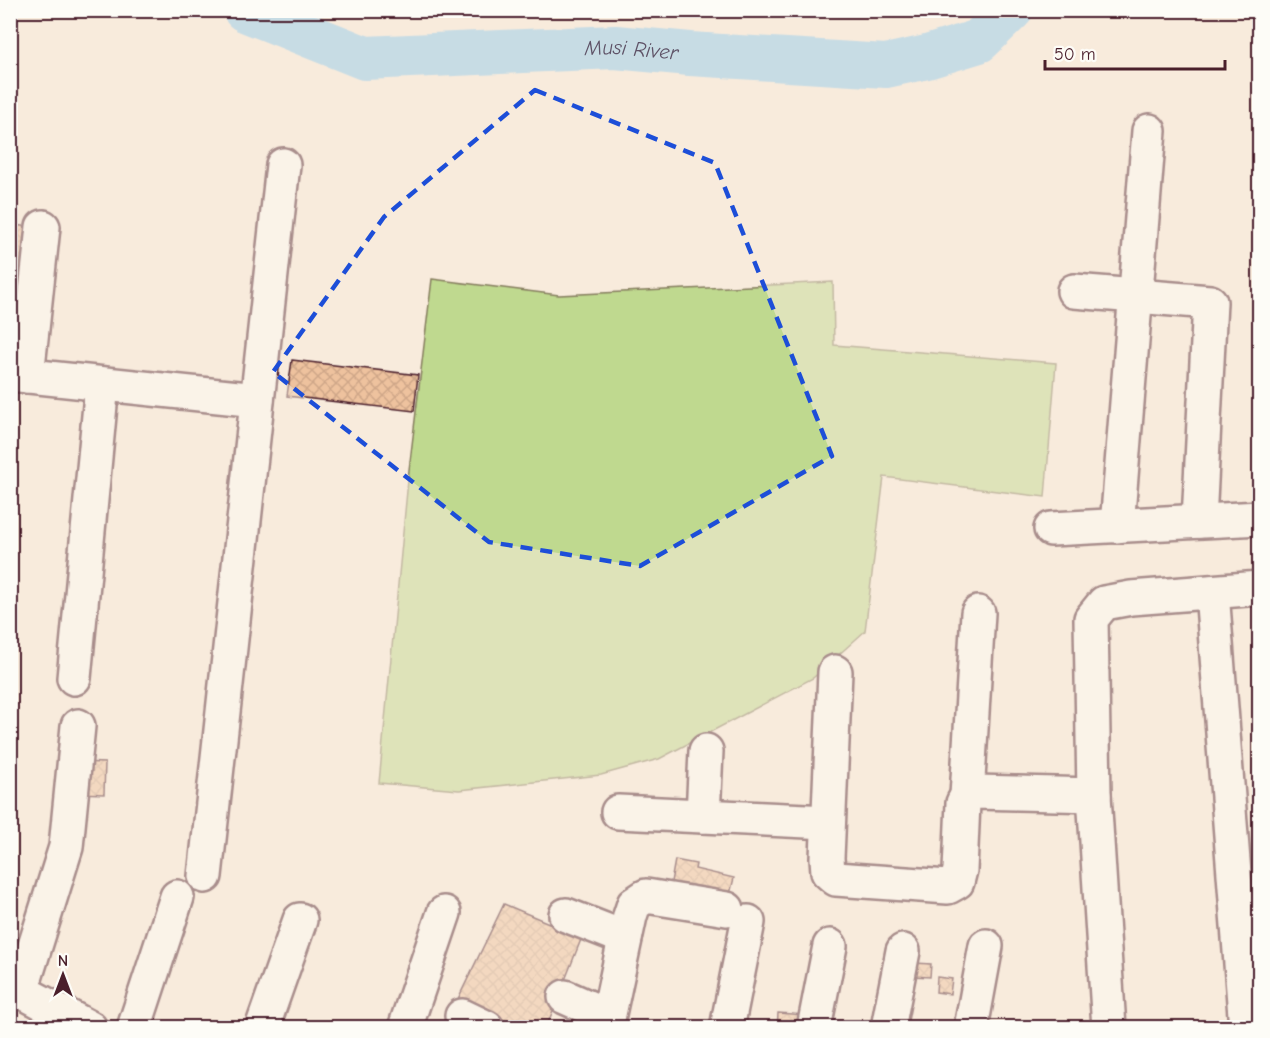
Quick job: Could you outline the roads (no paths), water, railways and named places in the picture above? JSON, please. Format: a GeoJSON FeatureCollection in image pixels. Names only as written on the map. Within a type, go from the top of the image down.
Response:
{"type":"FeatureCollection","features":[{"type":"Feature","properties":{"kind":"street"},"geometry":{"type":"LineString","coordinates":[[1117,526],[1149,131]]}},
{"type":"Feature","properties":{"kind":"street"},"geometry":{"type":"LineString","coordinates":[[205,876],[283,165]]}},
{"type":"Feature","properties":{"kind":"street"},"geometry":{"type":"LineString","coordinates":[[43,227],[19,376],[257,399]]}},
{"type":"Feature","properties":{"kind":"street"},"geometry":{"type":"LineString","coordinates":[[1074,291],[1210,303],[1199,521]]}},
{"type":"Feature","properties":{"kind":"street"},"geometry":{"type":"LineString","coordinates":[[74,678],[102,384]]}},
{"type":"Feature","properties":{"kind":"street"},"geometry":{"type":"LineString","coordinates":[[1051,529],[1260,518]]}},
{"type":"Feature","properties":{"kind":"street"},"geometry":{"type":"LineString","coordinates":[[1109,1028],[1094,795],[1091,620],[1104,603],[1131,598],[1260,588]]}},
{"type":"Feature","properties":{"kind":"street"},"geometry":{"type":"LineString","coordinates":[[1212,592],[1246,1028]]}},
{"type":"Feature","properties":{"kind":"street"},"geometry":{"type":"LineString","coordinates":[[835,672],[828,872],[836,879],[948,887],[957,882],[960,870],[963,803],[967,796],[978,613]]}},
{"type":"Feature","properties":{"kind":"street"},"geometry":{"type":"LineString","coordinates":[[78,726],[66,847],[16,988],[90,1028]]}},
{"type":"Feature","properties":{"kind":"street"},"geometry":{"type":"LineString","coordinates":[[703,816],[706,751]]}},
{"type":"Feature","properties":{"kind":"street"},"geometry":{"type":"LineString","coordinates":[[967,796],[976,792],[1094,795]]}},
{"type":"Feature","properties":{"kind":"street"},"geometry":{"type":"LineString","coordinates":[[618,812],[828,822]]}},
{"type":"Feature","properties":{"kind":"street"},"geometry":{"type":"LineString","coordinates":[[565,997],[607,1022],[630,916],[634,904],[646,896],[738,916],[727,1028]]}},
{"type":"Feature","properties":{"kind":"street"},"geometry":{"type":"LineString","coordinates":[[134,1028],[177,897]]}},
{"type":"Feature","properties":{"kind":"street"},"geometry":{"type":"LineString","coordinates":[[405,1028],[444,913]]}},
{"type":"Feature","properties":{"kind":"street"},"geometry":{"type":"LineString","coordinates":[[566,915],[626,938]]}},
{"type":"Feature","properties":{"kind":"street"},"geometry":{"type":"LineString","coordinates":[[262,1028],[300,920]]}},
{"type":"Feature","properties":{"kind":"street"},"geometry":{"type":"LineString","coordinates":[[814,1028],[830,946]]}},
{"type":"Feature","properties":{"kind":"street"},"geometry":{"type":"LineString","coordinates":[[971,1028],[986,946]]}},
{"type":"Feature","properties":{"kind":"street"},"geometry":{"type":"LineString","coordinates":[[888,1028],[903,951]]}},
{"type":"Feature","properties":{"kind":"waterway","name":"Musi River"},"geometry":{"type":"LineString","coordinates":[[245,10],[365,58],[615,47],[886,66],[927,57],[979,41],[1011,10]]}}]}
